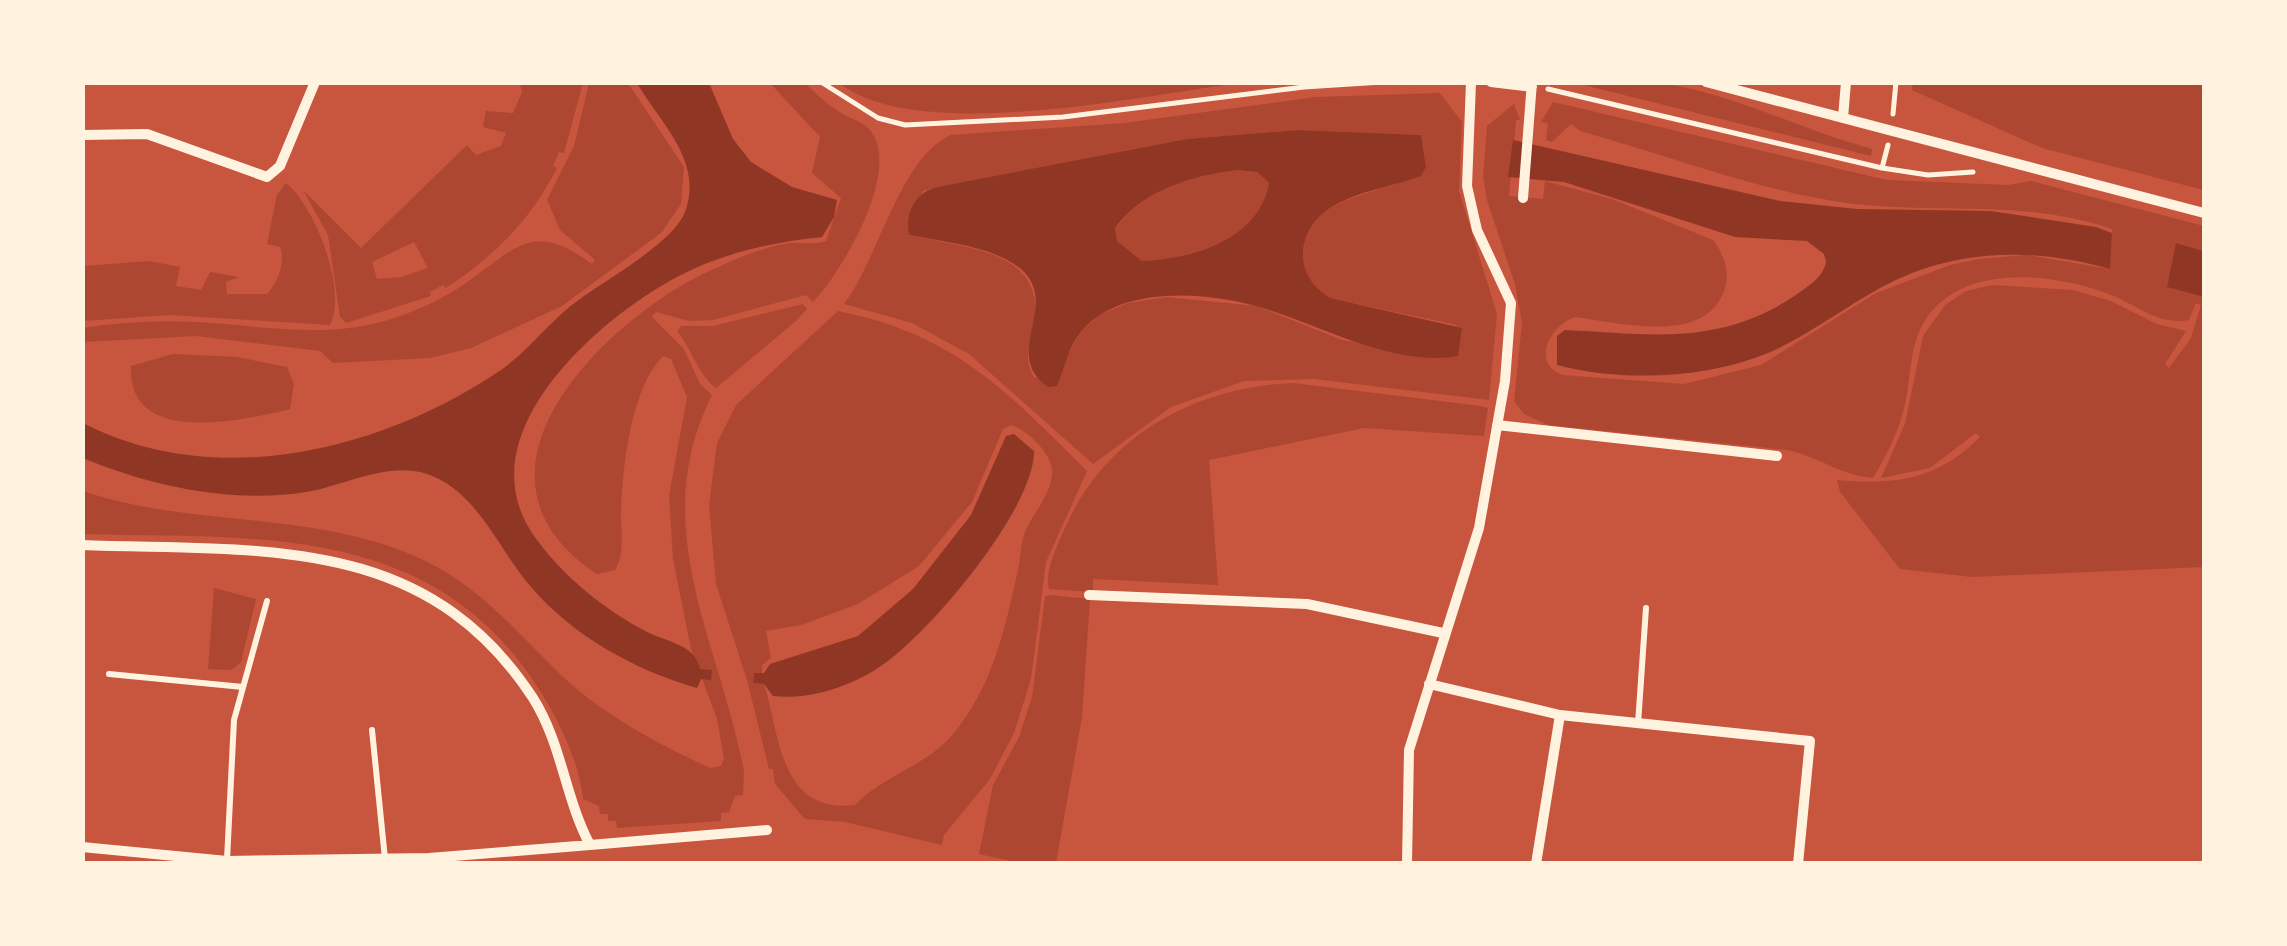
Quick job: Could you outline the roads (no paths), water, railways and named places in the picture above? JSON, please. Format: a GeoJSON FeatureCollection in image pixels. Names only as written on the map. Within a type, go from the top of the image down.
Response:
{"type":"FeatureCollection","features":[{"type":"Feature","properties":{"kind":"street"},"geometry":{"type":"LineString","coordinates":[[82,135],[147,134],[267,176],[280,166],[315,82]]}},
{"type":"Feature","properties":{"kind":"street"},"geometry":{"type":"LineString","coordinates":[[1407,864],[1409,750],[1479,528],[1497,424],[1511,303],[1477,230],[1467,186],[1471,82]]}},
{"type":"Feature","properties":{"kind":"street"},"geometry":{"type":"LineString","coordinates":[[1491,82],[1532,85],[1523,198]]}},
{"type":"Feature","properties":{"kind":"street"},"geometry":{"type":"LineString","coordinates":[[1706,82],[2204,213]]}},
{"type":"Feature","properties":{"kind":"street"},"geometry":{"type":"LineString","coordinates":[[1843,118],[1846,82]]}},
{"type":"Feature","properties":{"kind":"street"},"geometry":{"type":"LineString","coordinates":[[1497,424],[1777,456]]}},
{"type":"Feature","properties":{"kind":"street"},"geometry":{"type":"LineString","coordinates":[[82,545],[301,554],[381,572],[430,596],[472,627],[507,662],[532,698],[551,731],[571,808],[590,845]]}},
{"type":"Feature","properties":{"kind":"street"},"geometry":{"type":"LineString","coordinates":[[1089,595],[1308,604],[1443,633]]}},
{"type":"Feature","properties":{"kind":"street"},"geometry":{"type":"LineString","coordinates":[[1429,684],[1560,715],[1810,741],[1798,864]]}},
{"type":"Feature","properties":{"kind":"street"},"geometry":{"type":"LineString","coordinates":[[1536,864],[1560,715]]}},
{"type":"Feature","properties":{"kind":"street"},"geometry":{"type":"LineString","coordinates":[[82,847],[227,861],[429,860],[767,830]]}},
{"type":"Feature","properties":{"kind":"lane"},"geometry":{"type":"LineString","coordinates":[[227,861],[234,720],[268,601]]}},
{"type":"Feature","properties":{"kind":"lane"},"geometry":{"type":"LineString","coordinates":[[1638,725],[1646,608]]}},
{"type":"Feature","properties":{"kind":"lane"},"geometry":{"type":"LineString","coordinates":[[109,674],[243,686]]}},
{"type":"Feature","properties":{"kind":"lane"},"geometry":{"type":"LineString","coordinates":[[372,730],[385,860]]}}]}
